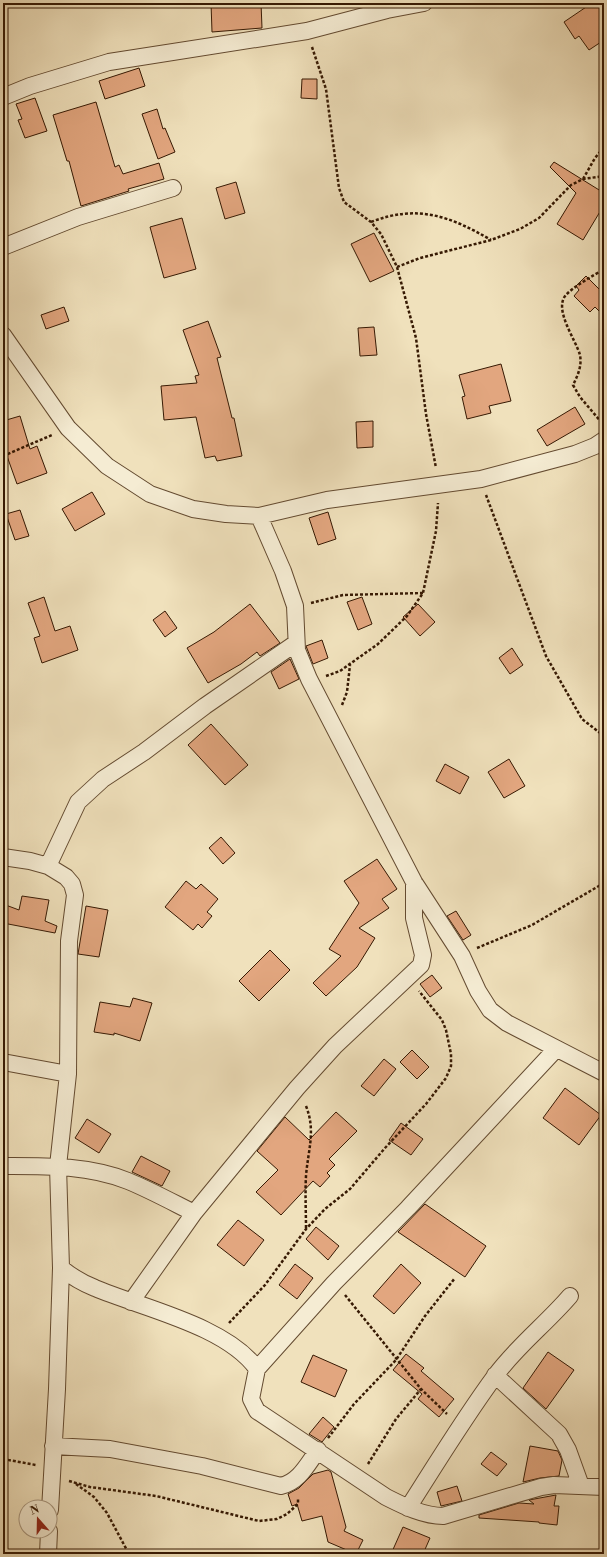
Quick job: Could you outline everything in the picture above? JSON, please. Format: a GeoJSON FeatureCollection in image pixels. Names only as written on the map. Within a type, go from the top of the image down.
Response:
{"type":"FeatureCollection","features":[{"type":"Feature","properties":{"kind":"street"},"geometry":{"type":"LineString","coordinates":[[3,97],[30,86],[109,62],[307,31],[346,22],[386,6],[424,3]]}},
{"type":"Feature","properties":{"kind":"street"},"geometry":{"type":"LineString","coordinates":[[3,247],[78,217],[173,188]]}},
{"type":"Feature","properties":{"kind":"street"},"geometry":{"type":"LineString","coordinates":[[3,335],[68,428],[107,466],[150,494],[193,509],[226,514],[259,516],[327,500],[481,480],[575,454],[596,446],[604,440]]}},
{"type":"Feature","properties":{"kind":"street"},"geometry":{"type":"LineString","coordinates":[[259,516],[283,571],[295,606],[297,650],[309,679],[414,882],[462,956],[478,991],[490,1010],[507,1023],[604,1073]]}},
{"type":"Feature","properties":{"kind":"street"},"geometry":{"type":"LineString","coordinates":[[48,866],[78,802],[103,779],[144,752],[205,706],[296,643]]}},
{"type":"Feature","properties":{"kind":"street"},"geometry":{"type":"LineString","coordinates":[[3,857],[30,861],[48,866],[66,877],[72,884],[75,895],[69,941],[68,1074],[58,1166],[61,1268],[51,1499]]}},
{"type":"Feature","properties":{"kind":"street"},"geometry":{"type":"LineString","coordinates":[[131,1302],[194,1212],[260,1135],[297,1088],[334,1046],[409,978],[423,961],[414,918],[414,882]]}},
{"type":"Feature","properties":{"kind":"street"},"geometry":{"type":"LineString","coordinates":[[556,1049],[408,1208],[334,1283],[257,1369],[251,1399],[257,1411],[318,1450],[386,1497],[408,1508],[433,1516],[443,1516],[542,1487],[554,1485],[604,1487]]}},
{"type":"Feature","properties":{"kind":"street"},"geometry":{"type":"LineString","coordinates":[[3,1062],[68,1074]]}},
{"type":"Feature","properties":{"kind":"street"},"geometry":{"type":"LineString","coordinates":[[3,1166],[58,1166],[100,1173],[127,1180],[194,1212]]}},
{"type":"Feature","properties":{"kind":"street"},"geometry":{"type":"LineString","coordinates":[[61,1268],[94,1288],[131,1302],[167,1313],[217,1337],[240,1351],[257,1369]]}},
{"type":"Feature","properties":{"kind":"street"},"geometry":{"type":"LineString","coordinates":[[408,1508],[460,1427],[496,1376],[529,1336],[553,1316],[570,1296]]}},
{"type":"Feature","properties":{"kind":"street"},"geometry":{"type":"LineString","coordinates":[[496,1376],[559,1434],[568,1450],[581,1486]]}},
{"type":"Feature","properties":{"kind":"street"},"geometry":{"type":"LineString","coordinates":[[54,1446],[110,1449],[202,1466],[281,1486],[291,1484],[318,1450]]}},
{"type":"Feature","properties":{"kind":"street"},"geometry":{"type":"LineString","coordinates":[[48,1554],[49,1539]]}},
{"type":"Feature","properties":{"kind":"path"},"geometry":{"type":"LineString","coordinates":[[307,31],[326,89],[339,188],[344,202],[371,222],[381,234],[397,266],[416,338],[426,414],[439,486],[436,531],[423,594],[394,630],[350,665],[328,675],[309,679]]}},
{"type":"Feature","properties":{"kind":"path"},"geometry":{"type":"LineString","coordinates":[[583,179],[595,158],[604,147]]}},
{"type":"Feature","properties":{"kind":"path"},"geometry":{"type":"LineString","coordinates":[[397,266],[420,258],[490,240],[520,229],[539,218],[571,185],[583,179],[604,176]]}},
{"type":"Feature","properties":{"kind":"path"},"geometry":{"type":"LineString","coordinates":[[371,222],[396,213],[415,212],[454,220],[490,240]]}},
{"type":"Feature","properties":{"kind":"path"},"geometry":{"type":"LineString","coordinates":[[604,269],[566,295],[562,304],[564,318],[580,356],[580,367],[574,384],[580,397],[604,425]]}},
{"type":"Feature","properties":{"kind":"path"},"geometry":{"type":"LineString","coordinates":[[3,456],[68,428]]}},
{"type":"Feature","properties":{"kind":"path"},"geometry":{"type":"LineString","coordinates":[[481,480],[546,656],[582,719],[604,736]]}},
{"type":"Feature","properties":{"kind":"path"},"geometry":{"type":"LineString","coordinates":[[295,606],[343,595],[423,594]]}},
{"type":"Feature","properties":{"kind":"path"},"geometry":{"type":"LineString","coordinates":[[332,726],[347,692],[350,665]]}},
{"type":"Feature","properties":{"kind":"path"},"geometry":{"type":"LineString","coordinates":[[462,956],[493,940],[532,925],[604,883]]}},
{"type":"Feature","properties":{"kind":"path"},"geometry":{"type":"LineString","coordinates":[[217,1337],[265,1284],[306,1229],[325,1209],[350,1189],[385,1148],[426,1104],[446,1078],[451,1066],[449,1040],[442,1020],[409,978]]}},
{"type":"Feature","properties":{"kind":"path"},"geometry":{"type":"LineString","coordinates":[[297,1088],[311,1120],[312,1135],[308,1157],[306,1229]]}},
{"type":"Feature","properties":{"kind":"path"},"geometry":{"type":"LineString","coordinates":[[318,1450],[354,1404],[396,1360],[425,1316],[455,1278]]}},
{"type":"Feature","properties":{"kind":"path"},"geometry":{"type":"LineString","coordinates":[[334,1283],[421,1389],[460,1427]]}},
{"type":"Feature","properties":{"kind":"path"},"geometry":{"type":"LineString","coordinates":[[359,1478],[396,1419],[421,1389]]}},
{"type":"Feature","properties":{"kind":"path"},"geometry":{"type":"LineString","coordinates":[[3,1459],[52,1471],[74,1483],[94,1497],[107,1513],[129,1554]]}},
{"type":"Feature","properties":{"kind":"path"},"geometry":{"type":"LineString","coordinates":[[74,1483],[90,1487],[156,1496],[259,1521],[266,1521],[277,1519],[288,1514],[298,1504],[298,1477]]}},
{"type":"Feature","properties":{"kind":"building"},"geometry":{"type":"Polygon","coordinates":[[[211,3],[261,3],[262,28],[212,32],[211,3]]]}},
{"type":"Feature","properties":{"kind":"building"},"geometry":{"type":"Polygon","coordinates":[[[592,3],[604,3],[604,40],[589,50],[579,36],[575,39],[564,22],[592,3]]]}},
{"type":"Feature","properties":{"kind":"building"},"geometry":{"type":"Polygon","coordinates":[[[139,68],[145,86],[105,99],[99,81],[139,68]]]}},
{"type":"Feature","properties":{"kind":"building"},"geometry":{"type":"Polygon","coordinates":[[[302,79],[317,79],[317,99],[301,98],[302,79]]]}},
{"type":"Feature","properties":{"kind":"building"},"geometry":{"type":"Polygon","coordinates":[[[35,98],[47,131],[25,138],[18,120],[22,119],[16,104],[35,98]]]}},
{"type":"Feature","properties":{"kind":"building"},"geometry":{"type":"Polygon","coordinates":[[[96,102],[115,167],[119,165],[123,174],[159,163],[164,179],[128,189],[129,191],[81,206],[69,161],[67,161],[53,115],[96,102]]]}},
{"type":"Feature","properties":{"kind":"building"},"geometry":{"type":"Polygon","coordinates":[[[157,109],[163,129],[165,128],[175,152],[158,159],[142,114],[157,109]]]}},
{"type":"Feature","properties":{"kind":"building"},"geometry":{"type":"Polygon","coordinates":[[[554,162],[604,193],[604,205],[583,240],[557,224],[576,193],[550,167],[554,162]]]}},
{"type":"Feature","properties":{"kind":"building"},"geometry":{"type":"Polygon","coordinates":[[[236,182],[245,213],[225,219],[216,188],[236,182]]]}},
{"type":"Feature","properties":{"kind":"building"},"geometry":{"type":"Polygon","coordinates":[[[182,218],[196,269],[164,278],[150,227],[182,218]]]}},
{"type":"Feature","properties":{"kind":"building"},"geometry":{"type":"Polygon","coordinates":[[[374,233],[394,271],[370,282],[351,244],[374,233]]]}},
{"type":"Feature","properties":{"kind":"building"},"geometry":{"type":"Polygon","coordinates":[[[586,276],[604,294],[604,316],[595,307],[590,312],[574,296],[579,290],[576,286],[586,276]]]}},
{"type":"Feature","properties":{"kind":"building"},"geometry":{"type":"Polygon","coordinates":[[[64,307],[69,321],[46,329],[41,315],[64,307]]]}},
{"type":"Feature","properties":{"kind":"building"},"geometry":{"type":"Polygon","coordinates":[[[208,321],[221,357],[217,358],[232,418],[234,418],[242,456],[217,461],[215,456],[205,458],[196,417],[164,420],[161,386],[197,383],[195,376],[199,375],[183,330],[208,321]]]}},
{"type":"Feature","properties":{"kind":"building"},"geometry":{"type":"Polygon","coordinates":[[[374,327],[377,355],[360,356],[358,328],[374,327]]]}},
{"type":"Feature","properties":{"kind":"building"},"geometry":{"type":"Polygon","coordinates":[[[501,364],[511,401],[489,406],[491,413],[467,419],[462,397],[465,396],[459,375],[501,364]]]}},
{"type":"Feature","properties":{"kind":"building"},"geometry":{"type":"Polygon","coordinates":[[[575,407],[585,424],[547,446],[537,430],[575,407]]]}},
{"type":"Feature","properties":{"kind":"building"},"geometry":{"type":"Polygon","coordinates":[[[20,416],[30,449],[37,446],[47,473],[17,484],[3,445],[3,421],[20,416]]]}},
{"type":"Feature","properties":{"kind":"building"},"geometry":{"type":"Polygon","coordinates":[[[373,421],[373,447],[357,448],[356,422],[373,421]]]}},
{"type":"Feature","properties":{"kind":"building"},"geometry":{"type":"Polygon","coordinates":[[[92,492],[105,514],[75,531],[62,509],[92,492]]]}},
{"type":"Feature","properties":{"kind":"building"},"geometry":{"type":"Polygon","coordinates":[[[20,510],[29,536],[15,540],[6,514],[20,510]]]}},
{"type":"Feature","properties":{"kind":"building"},"geometry":{"type":"Polygon","coordinates":[[[328,512],[336,539],[318,545],[309,518],[328,512]]]}},
{"type":"Feature","properties":{"kind":"building"},"geometry":{"type":"Polygon","coordinates":[[[44,597],[55,631],[70,626],[78,650],[42,663],[34,638],[40,636],[28,603],[44,597]]]}},
{"type":"Feature","properties":{"kind":"building"},"geometry":{"type":"Polygon","coordinates":[[[362,597],[372,624],[358,630],[347,602],[362,597]]]}},
{"type":"Feature","properties":{"kind":"building"},"geometry":{"type":"Polygon","coordinates":[[[250,604],[280,643],[260,656],[257,652],[241,664],[208,683],[187,648],[214,632],[250,604]]]}},
{"type":"Feature","properties":{"kind":"building"},"geometry":{"type":"Polygon","coordinates":[[[418,604],[435,622],[420,636],[403,617],[418,604]]]}},
{"type":"Feature","properties":{"kind":"building"},"geometry":{"type":"Polygon","coordinates":[[[165,611],[177,628],[165,637],[153,620],[165,611]]]}},
{"type":"Feature","properties":{"kind":"building"},"geometry":{"type":"Polygon","coordinates":[[[322,640],[328,658],[313,664],[306,646],[322,640]]]}},
{"type":"Feature","properties":{"kind":"building"},"geometry":{"type":"Polygon","coordinates":[[[512,648],[523,665],[510,674],[499,658],[512,648]]]}},
{"type":"Feature","properties":{"kind":"building"},"geometry":{"type":"Polygon","coordinates":[[[290,659],[299,679],[279,689],[271,672],[290,659]]]}},
{"type":"Feature","properties":{"kind":"building"},"geometry":{"type":"Polygon","coordinates":[[[211,724],[248,765],[225,785],[188,745],[211,724]]]}},
{"type":"Feature","properties":{"kind":"building"},"geometry":{"type":"Polygon","coordinates":[[[509,759],[525,786],[504,798],[488,772],[509,759]]]}},
{"type":"Feature","properties":{"kind":"building"},"geometry":{"type":"Polygon","coordinates":[[[445,764],[469,777],[460,794],[436,781],[445,764]]]}},
{"type":"Feature","properties":{"kind":"building"},"geometry":{"type":"Polygon","coordinates":[[[221,837],[235,853],[223,864],[209,848],[221,837]]]}},
{"type":"Feature","properties":{"kind":"building"},"geometry":{"type":"Polygon","coordinates":[[[377,859],[397,889],[382,899],[389,908],[359,928],[375,938],[357,967],[326,996],[313,983],[341,956],[329,949],[359,903],[344,881],[377,859]]]}},
{"type":"Feature","properties":{"kind":"building"},"geometry":{"type":"Polygon","coordinates":[[[186,881],[196,889],[201,884],[218,899],[207,912],[212,916],[202,928],[198,924],[193,930],[165,907],[186,881]]]}},
{"type":"Feature","properties":{"kind":"building"},"geometry":{"type":"Polygon","coordinates":[[[22,896],[49,900],[45,921],[57,926],[55,933],[3,923],[3,904],[19,910],[22,896]]]}},
{"type":"Feature","properties":{"kind":"building"},"geometry":{"type":"Polygon","coordinates":[[[86,906],[108,910],[99,957],[78,954],[86,906]]]}},
{"type":"Feature","properties":{"kind":"building"},"geometry":{"type":"Polygon","coordinates":[[[456,911],[471,935],[463,940],[447,916],[456,911]]]}},
{"type":"Feature","properties":{"kind":"building"},"geometry":{"type":"Polygon","coordinates":[[[270,950],[290,970],[259,1001],[239,981],[270,950]]]}},
{"type":"Feature","properties":{"kind":"building"},"geometry":{"type":"Polygon","coordinates":[[[432,975],[442,988],[430,997],[420,984],[432,975]]]}},
{"type":"Feature","properties":{"kind":"building"},"geometry":{"type":"Polygon","coordinates":[[[133,998],[152,1003],[140,1041],[114,1033],[114,1035],[94,1032],[100,1002],[130,1007],[133,998]]]}},
{"type":"Feature","properties":{"kind":"building"},"geometry":{"type":"Polygon","coordinates":[[[412,1050],[429,1067],[417,1079],[400,1062],[412,1050]]]}},
{"type":"Feature","properties":{"kind":"building"},"geometry":{"type":"Polygon","coordinates":[[[384,1059],[396,1069],[374,1096],[361,1086],[384,1059]]]}},
{"type":"Feature","properties":{"kind":"building"},"geometry":{"type":"Polygon","coordinates":[[[565,1088],[601,1115],[579,1145],[543,1118],[565,1088]]]}},
{"type":"Feature","properties":{"kind":"building"},"geometry":{"type":"Polygon","coordinates":[[[336,1112],[357,1131],[329,1159],[335,1165],[327,1173],[330,1176],[320,1187],[313,1181],[281,1215],[256,1192],[278,1170],[257,1151],[285,1117],[309,1140],[336,1112]]]}},
{"type":"Feature","properties":{"kind":"building"},"geometry":{"type":"Polygon","coordinates":[[[87,1119],[111,1134],[99,1153],[75,1138],[87,1119]]]}},
{"type":"Feature","properties":{"kind":"building"},"geometry":{"type":"Polygon","coordinates":[[[401,1123],[423,1139],[411,1155],[389,1140],[401,1123]]]}},
{"type":"Feature","properties":{"kind":"building"},"geometry":{"type":"Polygon","coordinates":[[[141,1156],[170,1171],[162,1186],[132,1172],[141,1156]]]}},
{"type":"Feature","properties":{"kind":"building"},"geometry":{"type":"Polygon","coordinates":[[[425,1204],[486,1246],[465,1277],[398,1232],[425,1204]]]}},
{"type":"Feature","properties":{"kind":"building"},"geometry":{"type":"Polygon","coordinates":[[[238,1220],[264,1240],[244,1266],[217,1245],[238,1220]]]}},
{"type":"Feature","properties":{"kind":"building"},"geometry":{"type":"Polygon","coordinates":[[[316,1227],[339,1246],[328,1260],[306,1239],[316,1227]]]}},
{"type":"Feature","properties":{"kind":"building"},"geometry":{"type":"Polygon","coordinates":[[[295,1264],[313,1278],[297,1299],[279,1285],[295,1264]]]}},
{"type":"Feature","properties":{"kind":"building"},"geometry":{"type":"Polygon","coordinates":[[[401,1264],[421,1283],[394,1314],[373,1296],[401,1264]]]}},
{"type":"Feature","properties":{"kind":"building"},"geometry":{"type":"Polygon","coordinates":[[[548,1352],[574,1370],[546,1409],[523,1388],[548,1352]]]}},
{"type":"Feature","properties":{"kind":"building"},"geometry":{"type":"Polygon","coordinates":[[[406,1354],[424,1368],[421,1371],[454,1399],[439,1417],[418,1399],[422,1394],[393,1370],[406,1354]]]}},
{"type":"Feature","properties":{"kind":"building"},"geometry":{"type":"Polygon","coordinates":[[[313,1355],[347,1370],[335,1397],[301,1382],[313,1355]]]}},
{"type":"Feature","properties":{"kind":"building"},"geometry":{"type":"Polygon","coordinates":[[[323,1417],[334,1427],[322,1442],[309,1434],[323,1417]]]}},
{"type":"Feature","properties":{"kind":"building"},"geometry":{"type":"Polygon","coordinates":[[[530,1446],[558,1451],[562,1460],[559,1476],[523,1482],[530,1446]]]}},
{"type":"Feature","properties":{"kind":"building"},"geometry":{"type":"Polygon","coordinates":[[[491,1452],[507,1464],[497,1476],[481,1464],[491,1452]]]}},
{"type":"Feature","properties":{"kind":"building"},"geometry":{"type":"Polygon","coordinates":[[[328,1470],[331,1472],[346,1527],[344,1531],[363,1540],[356,1554],[328,1542],[322,1516],[302,1521],[297,1504],[292,1506],[288,1494],[299,1488],[313,1474],[328,1470]]]}},
{"type":"Feature","properties":{"kind":"building"},"geometry":{"type":"Polygon","coordinates":[[[457,1486],[462,1501],[441,1506],[437,1492],[457,1486]]]}},
{"type":"Feature","properties":{"kind":"building"},"geometry":{"type":"Polygon","coordinates":[[[556,1495],[554,1506],[559,1506],[557,1525],[539,1522],[479,1518],[479,1515],[519,1503],[534,1504],[529,1500],[556,1495]]]}},
{"type":"Feature","properties":{"kind":"building"},"geometry":{"type":"Polygon","coordinates":[[[403,1527],[430,1538],[423,1554],[391,1554],[403,1527]]]}}]}
